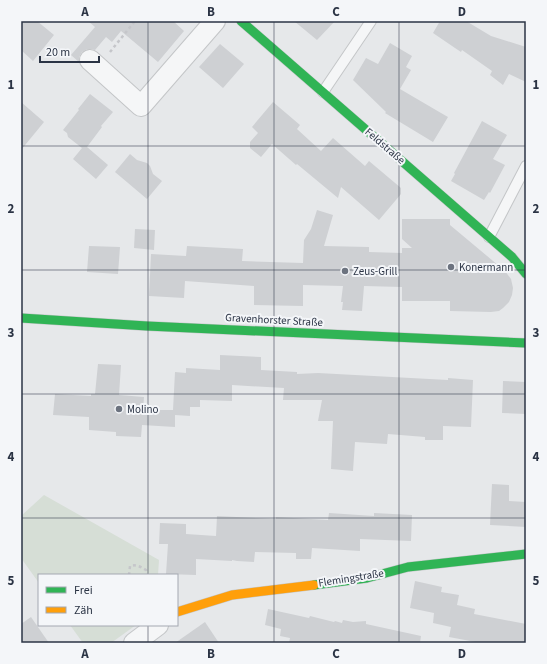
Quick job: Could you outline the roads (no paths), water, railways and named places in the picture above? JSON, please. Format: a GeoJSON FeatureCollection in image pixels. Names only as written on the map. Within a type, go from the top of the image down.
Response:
{"type":"FeatureCollection","features":[{"type":"Feature","properties":{"kind":"street"},"geometry":{"type":"LineString","coordinates":[[94,63],[141,106],[215,21]]}},
{"type":"Feature","properties":{"kind":"street","name":"Feldstraße"},"geometry":{"type":"LineString","coordinates":[[241,21],[512,257],[526,274]]}},
{"type":"Feature","properties":{"kind":"street","name":"Gravenhorster Straße"},"geometry":{"type":"LineString","coordinates":[[21,318],[147,326],[526,343]]}},
{"type":"Feature","properties":{"kind":"street","name":"Flemingstraße"},"geometry":{"type":"LineString","coordinates":[[178,612],[232,595],[368,578],[408,567],[526,554]]}},
{"type":"Feature","properties":{"kind":"street"},"geometry":{"type":"LineString","coordinates":[[134,643],[157,626]]}},
{"type":"Feature","properties":{"kind":"lane"},"geometry":{"type":"LineString","coordinates":[[323,92],[371,21]]}},
{"type":"Feature","properties":{"kind":"lane"},"geometry":{"type":"LineString","coordinates":[[489,237],[526,166]]}},
{"type":"Feature","properties":{"kind":"place","name":"Konermann"},"geometry":{"type":"Point","coordinates":[451,267]}},
{"type":"Feature","properties":{"kind":"place","name":"Zeus-Grill"},"geometry":{"type":"Point","coordinates":[345,271]}},
{"type":"Feature","properties":{"kind":"place","name":"Molino"},"geometry":{"type":"Point","coordinates":[119,409]}}]}
